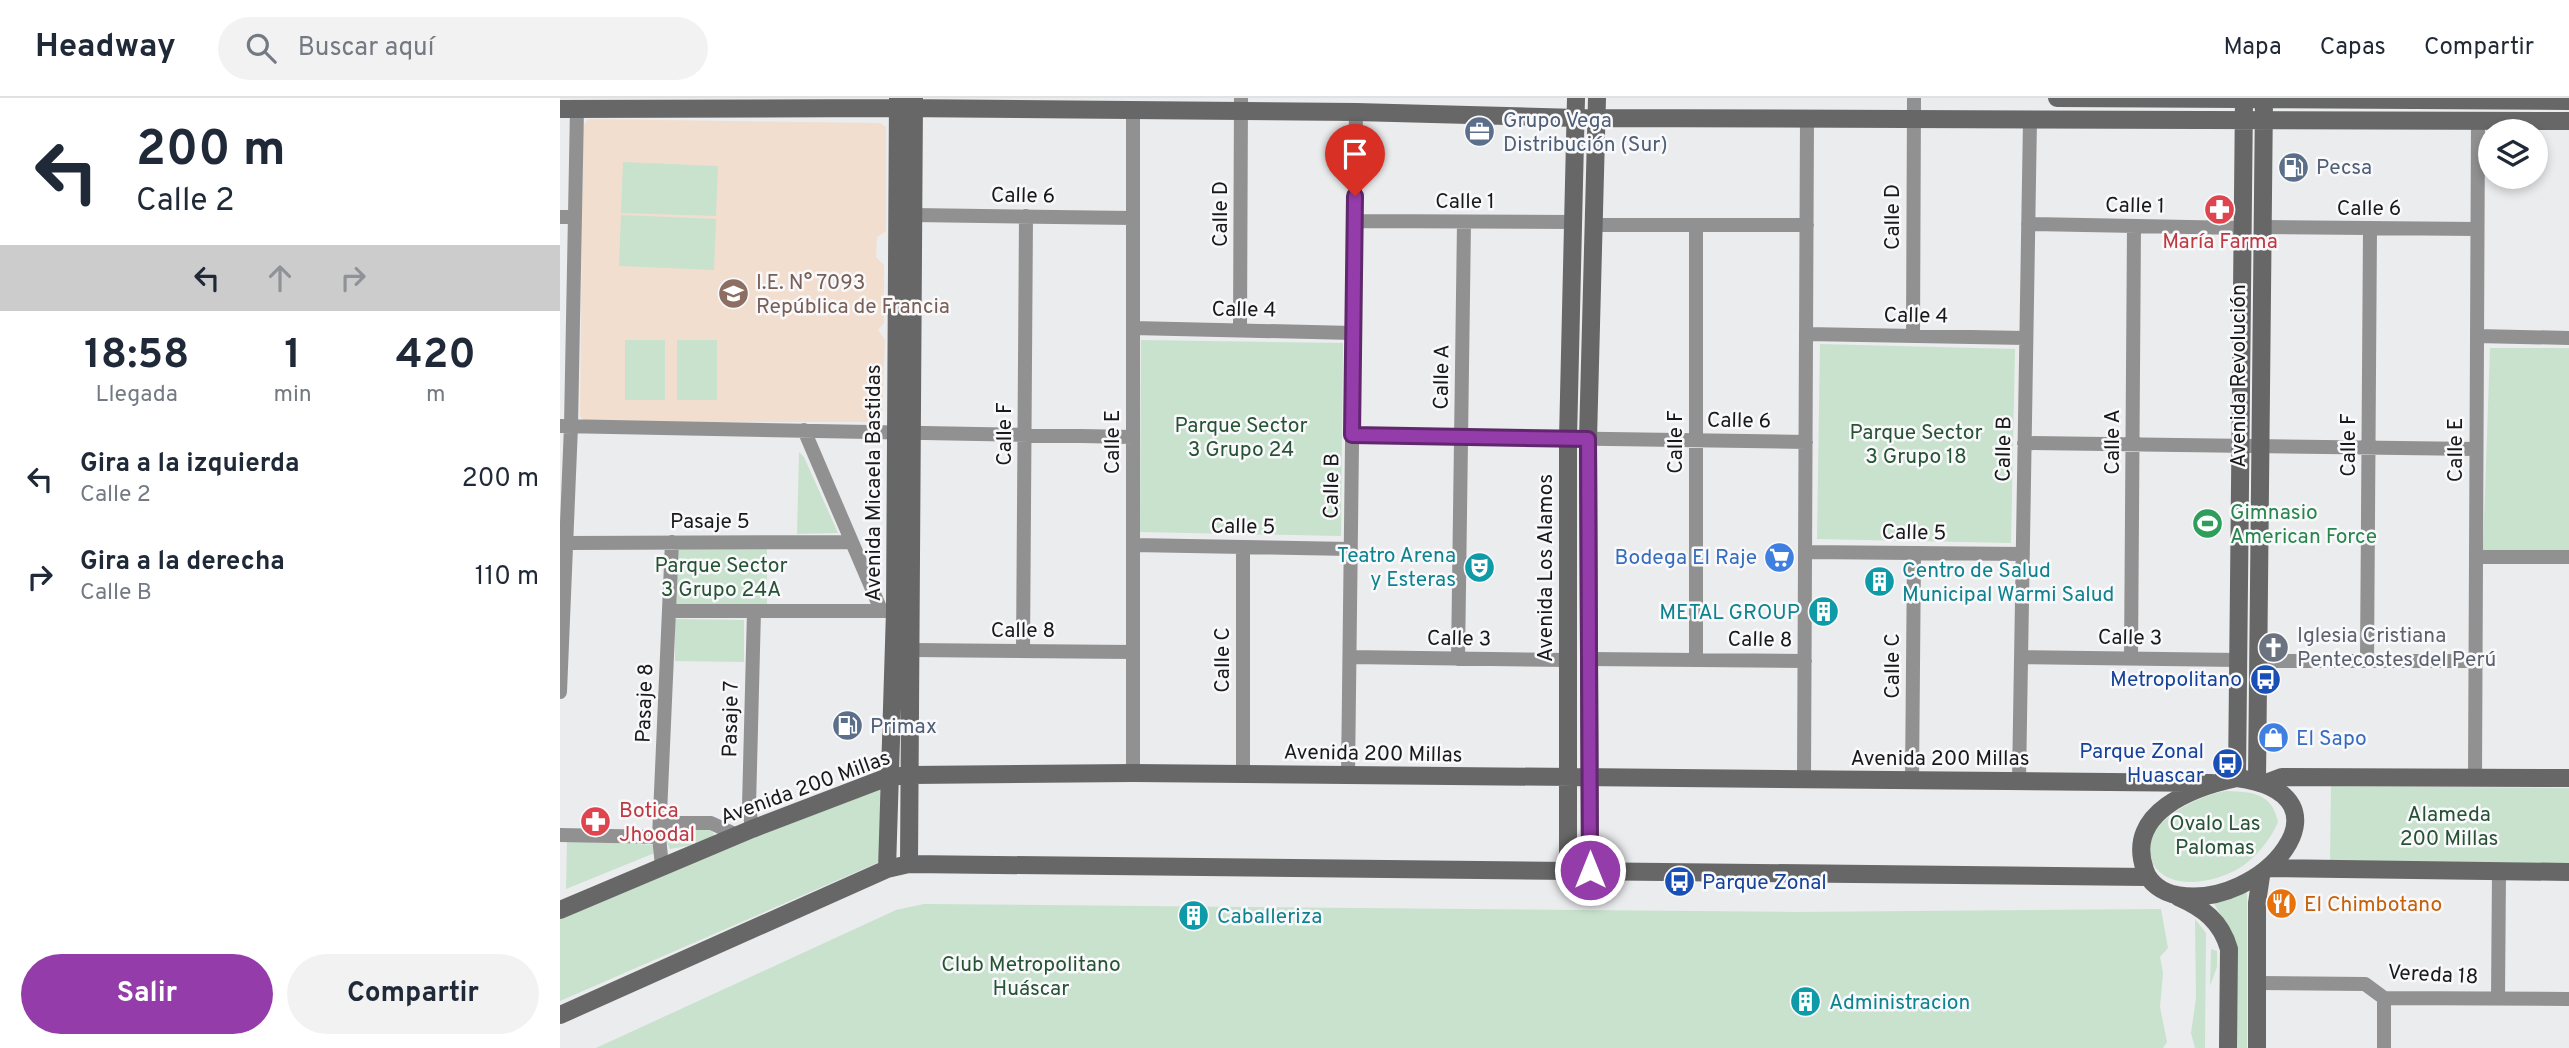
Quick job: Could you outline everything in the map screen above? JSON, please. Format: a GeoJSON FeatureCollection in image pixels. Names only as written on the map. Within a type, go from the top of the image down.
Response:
{"type":"FeatureCollection","features":[{"type":"Feature","properties":{"kind":"street","name":"Avenida Los Alamos"},"geometry":{"type":"LineString","coordinates":[[1568,870],[1568,439],[1576,98]]}},
{"type":"Feature","properties":{"kind":"street","name":"Avenida Los Alamos"},"geometry":{"type":"LineString","coordinates":[[1590,870],[1588,439],[1597,98]]}},
{"type":"Feature","properties":{"kind":"street","name":"Calle D"},"geometry":{"type":"LineString","coordinates":[[1913,336],[1914,98]]}},
{"type":"Feature","properties":{"kind":"street"},"geometry":{"type":"LineString","coordinates":[[2057,98],[2569,101]]}},
{"type":"Feature","properties":{"kind":"street","name":"Avenida Revolución"},"geometry":{"type":"LineString","coordinates":[[2237,778],[2244,99]]}},
{"type":"Feature","properties":{"kind":"street","name":"Avenida Revolución"},"geometry":{"type":"LineString","coordinates":[[2262,782],[2258,661],[2264,99]]}},
{"type":"Feature","properties":{"kind":"street"},"geometry":{"type":"LineString","coordinates":[[560,692],[568,543],[565,426],[575,217],[568,109],[906,103],[1133,111],[1241,105],[1356,112],[1577,118],[2478,122]]}},
{"type":"Feature","properties":{"kind":"street","name":"Avenida Micaela Bastidas"},"geometry":{"type":"LineString","coordinates":[[887,869],[888,610],[904,433],[912,215],[906,103]]}},
{"type":"Feature","properties":{"kind":"street","name":"Avenida Micaela Bastidas"},"geometry":{"type":"LineString","coordinates":[[906,103],[904,433],[913,650],[909,864]]}},
{"type":"Feature","properties":{"kind":"street","name":"Calle D"},"geometry":{"type":"LineString","coordinates":[[1240,330],[1241,105]]}},
{"type":"Feature","properties":{"kind":"street","name":"Calle E"},"geometry":{"type":"LineString","coordinates":[[1133,111],[1133,773]]}},
{"type":"Feature","properties":{"kind":"street","name":"Calle B"},"geometry":{"type":"LineString","coordinates":[[1348,776],[1356,112]]}},
{"type":"Feature","properties":{"kind":"street"},"geometry":{"type":"LineString","coordinates":[[1804,781],[1807,119]]}},
{"type":"Feature","properties":{"kind":"street","name":"Calle B"},"geometry":{"type":"LineString","coordinates":[[2019,780],[2030,120]]}},
{"type":"Feature","properties":{"kind":"street"},"geometry":{"type":"LineString","coordinates":[[2548,121],[2569,121]]}},
{"type":"Feature","properties":{"kind":"street","name":"Calle E"},"geometry":{"type":"LineString","coordinates":[[2475,779],[2478,122]]}},
{"type":"Feature","properties":{"kind":"street","name":"Calle 6"},"geometry":{"type":"LineString","coordinates":[[912,215],[1133,218]]}},
{"type":"Feature","properties":{"kind":"street","name":"Calle F"},"geometry":{"type":"LineString","coordinates":[[1023,651],[1026,216]]}},
{"type":"Feature","properties":{"kind":"street"},"geometry":{"type":"LineString","coordinates":[[560,218],[575,217]]}},
{"type":"Feature","properties":{"kind":"street","name":"Calle 1"},"geometry":{"type":"LineString","coordinates":[[1355,221],[1575,222]]}},
{"type":"Feature","properties":{"kind":"street","name":"Calle A"},"geometry":{"type":"LineString","coordinates":[[1458,659],[1464,222]]}},
{"type":"Feature","properties":{"kind":"street","name":"Calle 1"},"geometry":{"type":"LineString","coordinates":[[2028,224],[2241,228]]}},
{"type":"Feature","properties":{"kind":"street"},"geometry":{"type":"LineString","coordinates":[[1595,225],[1807,225]]}},
{"type":"Feature","properties":{"kind":"street","name":"Calle F"},"geometry":{"type":"LineString","coordinates":[[1696,226],[1696,659]]}},
{"type":"Feature","properties":{"kind":"street","name":"Calle A"},"geometry":{"type":"LineString","coordinates":[[2131,659],[2134,226]]}},
{"type":"Feature","properties":{"kind":"street","name":"Calle 6"},"geometry":{"type":"LineString","coordinates":[[2261,228],[2477,229]]}},
{"type":"Feature","properties":{"kind":"street","name":"Calle F"},"geometry":{"type":"LineString","coordinates":[[2367,661],[2370,228]]}},
{"type":"Feature","properties":{"kind":"street","name":"Calle 4"},"geometry":{"type":"LineString","coordinates":[[1133,328],[1353,333]]}},
{"type":"Feature","properties":{"kind":"street","name":"Calle 4"},"geometry":{"type":"LineString","coordinates":[[1806,334],[2026,338]]}},
{"type":"Feature","properties":{"kind":"street"},"geometry":{"type":"LineString","coordinates":[[2477,336],[2569,338]]}},
{"type":"Feature","properties":{"kind":"street"},"geometry":{"type":"LineString","coordinates":[[565,426],[1133,437]]}},
{"type":"Feature","properties":{"kind":"street"},"geometry":{"type":"LineString","coordinates":[[669,611],[888,610],[852,542],[804,430]]}},
{"type":"Feature","properties":{"kind":"street","name":"Calle 6"},"geometry":{"type":"LineString","coordinates":[[1352,435],[1805,442]]}},
{"type":"Feature","properties":{"kind":"street"},"geometry":{"type":"LineString","coordinates":[[2024,443],[2476,449]]}},
{"type":"Feature","properties":{"kind":"street","name":"Pasaje 8"},"geometry":{"type":"LineString","coordinates":[[662,866],[660,830],[672,542]]}},
{"type":"Feature","properties":{"kind":"street","name":"Pasaje 5"},"geometry":{"type":"LineString","coordinates":[[568,543],[852,542]]}},
{"type":"Feature","properties":{"kind":"street","name":"Calle 5"},"geometry":{"type":"LineString","coordinates":[[1133,545],[1351,549]]}},
{"type":"Feature","properties":{"kind":"street","name":"Calle C"},"geometry":{"type":"LineString","coordinates":[[1243,547],[1243,774]]}},
{"type":"Feature","properties":{"kind":"street","name":"Calle 5"},"geometry":{"type":"LineString","coordinates":[[1805,552],[2023,554]]}},
{"type":"Feature","properties":{"kind":"street","name":"Calle C"},"geometry":{"type":"LineString","coordinates":[[1912,780],[1914,553]]}},
{"type":"Feature","properties":{"kind":"street"},"geometry":{"type":"LineString","coordinates":[[2476,557],[2569,557]]}},
{"type":"Feature","properties":{"kind":"street","name":"Pasaje 7"},"geometry":{"type":"LineString","coordinates":[[744,832],[749,806],[754,611]]}},
{"type":"Feature","properties":{"kind":"street","name":"Calle 8"},"geometry":{"type":"LineString","coordinates":[[913,650],[1133,652]]}},
{"type":"Feature","properties":{"kind":"street","name":"Calle 3"},"geometry":{"type":"LineString","coordinates":[[1350,657],[1568,660]]}},
{"type":"Feature","properties":{"kind":"street","name":"Calle 3"},"geometry":{"type":"LineString","coordinates":[[2021,657],[2238,660]]}},
{"type":"Feature","properties":{"kind":"street","name":"Calle 8"},"geometry":{"type":"LineString","coordinates":[[1589,659],[1805,661]]}},
{"type":"Feature","properties":{"kind":"street"},"geometry":{"type":"LineString","coordinates":[[2258,661],[2475,661]]}},
{"type":"Feature","properties":{"kind":"street","name":"Avenida 200 Millas"},"geometry":{"type":"LineString","coordinates":[[560,910],[744,832],[888,778],[911,775],[1133,773],[2212,783]]}},
{"type":"Feature","properties":{"kind":"street"},"geometry":{"type":"LineString","coordinates":[[2262,782],[2282,777],[2569,778]]}},
{"type":"Feature","properties":{"kind":"street"},"geometry":{"type":"LineString","coordinates":[[2174,895],[2212,895],[2239,888],[2265,872],[2287,844],[2294,827],[2296,814],[2280,789],[2262,782],[2237,778],[2212,783],[2173,800],[2148,827],[2143,837],[2141,859],[2147,877],[2159,888],[2205,911],[2225,936],[2230,949],[2228,1048]]}},
{"type":"Feature","properties":{"kind":"street"},"geometry":{"type":"LineString","coordinates":[[560,835],[660,830],[711,823],[744,832]]}},
{"type":"Feature","properties":{"kind":"street"},"geometry":{"type":"LineString","coordinates":[[560,1015],[887,869],[909,864],[2147,877]]}},
{"type":"Feature","properties":{"kind":"street"},"geometry":{"type":"LineString","coordinates":[[2498,998],[2499,871]]}},
{"type":"Feature","properties":{"kind":"street"},"geometry":{"type":"LineString","coordinates":[[2265,872],[2569,872]]}},
{"type":"Feature","properties":{"kind":"street"},"geometry":{"type":"LineString","coordinates":[[2257,1048],[2257,903],[2265,872]]}},
{"type":"Feature","properties":{"kind":"street","name":"Vereda 18"},"geometry":{"type":"LineString","coordinates":[[2257,983],[2365,984],[2384,998],[2569,999]]}},
{"type":"Feature","properties":{"kind":"street"},"geometry":{"type":"LineString","coordinates":[[2384,998],[2384,1048]]}},
{"type":"Feature","properties":{"kind":"shaded area","name":"I.E. N° 7093 República de Francia"},"geometry":{"type":"Polygon","coordinates":[[[588,119],[880,123],[886,127],[886,231],[877,237],[876,257],[884,265],[884,323],[878,330],[885,340],[882,417],[876,422],[585,422],[580,416],[583,126],[588,119]]]}},
{"type":"Feature","properties":{"kind":"green space"},"geometry":{"type":"Polygon","coordinates":[[[623,162],[718,166],[716,216],[621,213],[623,162]]]}},
{"type":"Feature","properties":{"kind":"green space"},"geometry":{"type":"Polygon","coordinates":[[[621,215],[716,219],[714,270],[619,266],[621,215]]]}},
{"type":"Feature","properties":{"kind":"green space"},"geometry":{"type":"Polygon","coordinates":[[[625,340],[665,340],[665,400],[625,400],[625,340]]]}},
{"type":"Feature","properties":{"kind":"green space"},"geometry":{"type":"Polygon","coordinates":[[[677,340],[717,340],[717,400],[677,400],[677,340]]]}},
{"type":"Feature","properties":{"kind":"green space","name":"Parque Sector 3 Grupo 24"},"geometry":{"type":"Polygon","coordinates":[[[1141,340],[1343,343],[1341,536],[1140,532],[1141,340]]]}},
{"type":"Feature","properties":{"kind":"green space","name":"Parque Sector 3 Grupo 18"},"geometry":{"type":"Polygon","coordinates":[[[1820,344],[2015,349],[2011,543],[1817,539],[1820,344]]]}},
{"type":"Feature","properties":{"kind":"green space"},"geometry":{"type":"Polygon","coordinates":[[[2490,348],[2569,348],[2569,550],[2483,551],[2490,348]]]}},
{"type":"Feature","properties":{"kind":"green space"},"geometry":{"type":"Polygon","coordinates":[[[799,452],[804,457],[838,533],[797,534],[799,452]]]}},
{"type":"Feature","properties":{"kind":"green space","name":"Parque Sector 3 Grupo 24A"},"geometry":{"type":"Polygon","coordinates":[[[674,546],[767,547],[767,607],[674,607],[674,546]]]}},
{"type":"Feature","properties":{"kind":"green space"},"geometry":{"type":"Polygon","coordinates":[[[675,619],[744,620],[744,662],[675,661],[675,619]]]}},
{"type":"Feature","properties":{"kind":"green space"},"geometry":{"type":"Polygon","coordinates":[[[881,785],[883,856],[877,863],[560,1001],[560,919],[881,785]]]}},
{"type":"Feature","properties":{"kind":"green space","name":"Alameda 200 Millas"},"geometry":{"type":"Polygon","coordinates":[[[2331,786],[2569,788],[2569,866],[2330,864],[2331,786]]]}},
{"type":"Feature","properties":{"kind":"green space","name":"Ovalo Las Palomas"},"geometry":{"type":"Polygon","coordinates":[[[2227,791],[2260,796],[2275,812],[2278,822],[2260,851],[2239,868],[2212,879],[2179,881],[2160,872],[2153,864],[2149,850],[2152,837],[2160,825],[2186,805],[2227,791]]]}},
{"type":"Feature","properties":{"kind":"green space"},"geometry":{"type":"Polygon","coordinates":[[[666,827],[710,830],[714,833],[713,837],[698,844],[670,849],[664,836],[666,827]]]}},
{"type":"Feature","properties":{"kind":"green space"},"geometry":{"type":"Polygon","coordinates":[[[567,841],[656,845],[657,852],[566,889],[567,841]]]}},
{"type":"Feature","properties":{"kind":"green space"},"geometry":{"type":"Polygon","coordinates":[[[2247,890],[2247,1048],[2233,1048],[2225,923],[2212,900],[2247,890]]]}},
{"type":"Feature","properties":{"kind":"green space","name":"Club Metropolitano Huáscar"},"geometry":{"type":"Polygon","coordinates":[[[924,904],[1795,912],[2161,909],[2168,948],[2160,957],[2163,973],[2160,1007],[2167,1042],[2163,1048],[596,1048],[896,910],[924,904]]]}},
{"type":"Feature","properties":{"kind":"green space"},"geometry":{"type":"Polygon","coordinates":[[[2195,919],[2206,933],[2205,1048],[2195,1048],[2191,1033],[2196,998],[2195,919]]]}},
{"type":"Feature","properties":{"kind":"green space"},"geometry":{"type":"Polygon","coordinates":[[[2211,949],[2217,951],[2217,967],[2210,986],[2211,949]]]}},
{"type":"Feature","properties":{"kind":"place","name":"Grupo Vega Distribución (Sur)"},"geometry":{"type":"Point","coordinates":[1480,132]}},
{"type":"Feature","properties":{"kind":"place","name":"Pecsa"},"geometry":{"type":"Point","coordinates":[2293,167]}},
{"type":"Feature","properties":{"kind":"place","name":"María Farma"},"geometry":{"type":"Point","coordinates":[2220,209]}},
{"type":"Feature","properties":{"kind":"place","name":"I.E. N° 7093 República de Francia"},"geometry":{"type":"Point","coordinates":[733,294]}},
{"type":"Feature","properties":{"kind":"place","name":"Gimnasio American Force"},"geometry":{"type":"Point","coordinates":[2207,524]}},
{"type":"Feature","properties":{"kind":"place","name":"Bodega El Raje"},"geometry":{"type":"Point","coordinates":[1780,557]}},
{"type":"Feature","properties":{"kind":"place","name":"Teatro Arena y Esteras"},"geometry":{"type":"Point","coordinates":[1479,567]}},
{"type":"Feature","properties":{"kind":"place","name":"Centro de Salud Municipal Warmi Salud"},"geometry":{"type":"Point","coordinates":[1879,582]}},
{"type":"Feature","properties":{"kind":"place","name":"METAL GROUP"},"geometry":{"type":"Point","coordinates":[1823,612]}},
{"type":"Feature","properties":{"kind":"place","name":"Iglesia Cristiana Pentecostes del Perú"},"geometry":{"type":"Point","coordinates":[2274,647]}},
{"type":"Feature","properties":{"kind":"place","name":"Metropolitano"},"geometry":{"type":"Point","coordinates":[2265,679]}},
{"type":"Feature","properties":{"kind":"place","name":"Primax"},"geometry":{"type":"Point","coordinates":[847,726]}},
{"type":"Feature","properties":{"kind":"place","name":"El Sapo"},"geometry":{"type":"Point","coordinates":[2273,738]}},
{"type":"Feature","properties":{"kind":"place","name":"Parque Zonal Huascar"},"geometry":{"type":"Point","coordinates":[2227,763]}},
{"type":"Feature","properties":{"kind":"place","name":"Botica Jhoodal"},"geometry":{"type":"Point","coordinates":[596,822]}},
{"type":"Feature","properties":{"kind":"place","name":"Parque Zonal"},"geometry":{"type":"Point","coordinates":[1679,882]}},
{"type":"Feature","properties":{"kind":"place","name":"El Chimbotano"},"geometry":{"type":"Point","coordinates":[2281,904]}},
{"type":"Feature","properties":{"kind":"place","name":"Caballeriza"},"geometry":{"type":"Point","coordinates":[1194,916]}},
{"type":"Feature","properties":{"kind":"place","name":"Administracion"},"geometry":{"type":"Point","coordinates":[1806,1002]}},
{"type":"Feature","properties":{"kind":"route"},"geometry":{"type":"LineString","coordinates":[[1355,196],[1352,435],[1588,439],[1590,870]]}}]}
